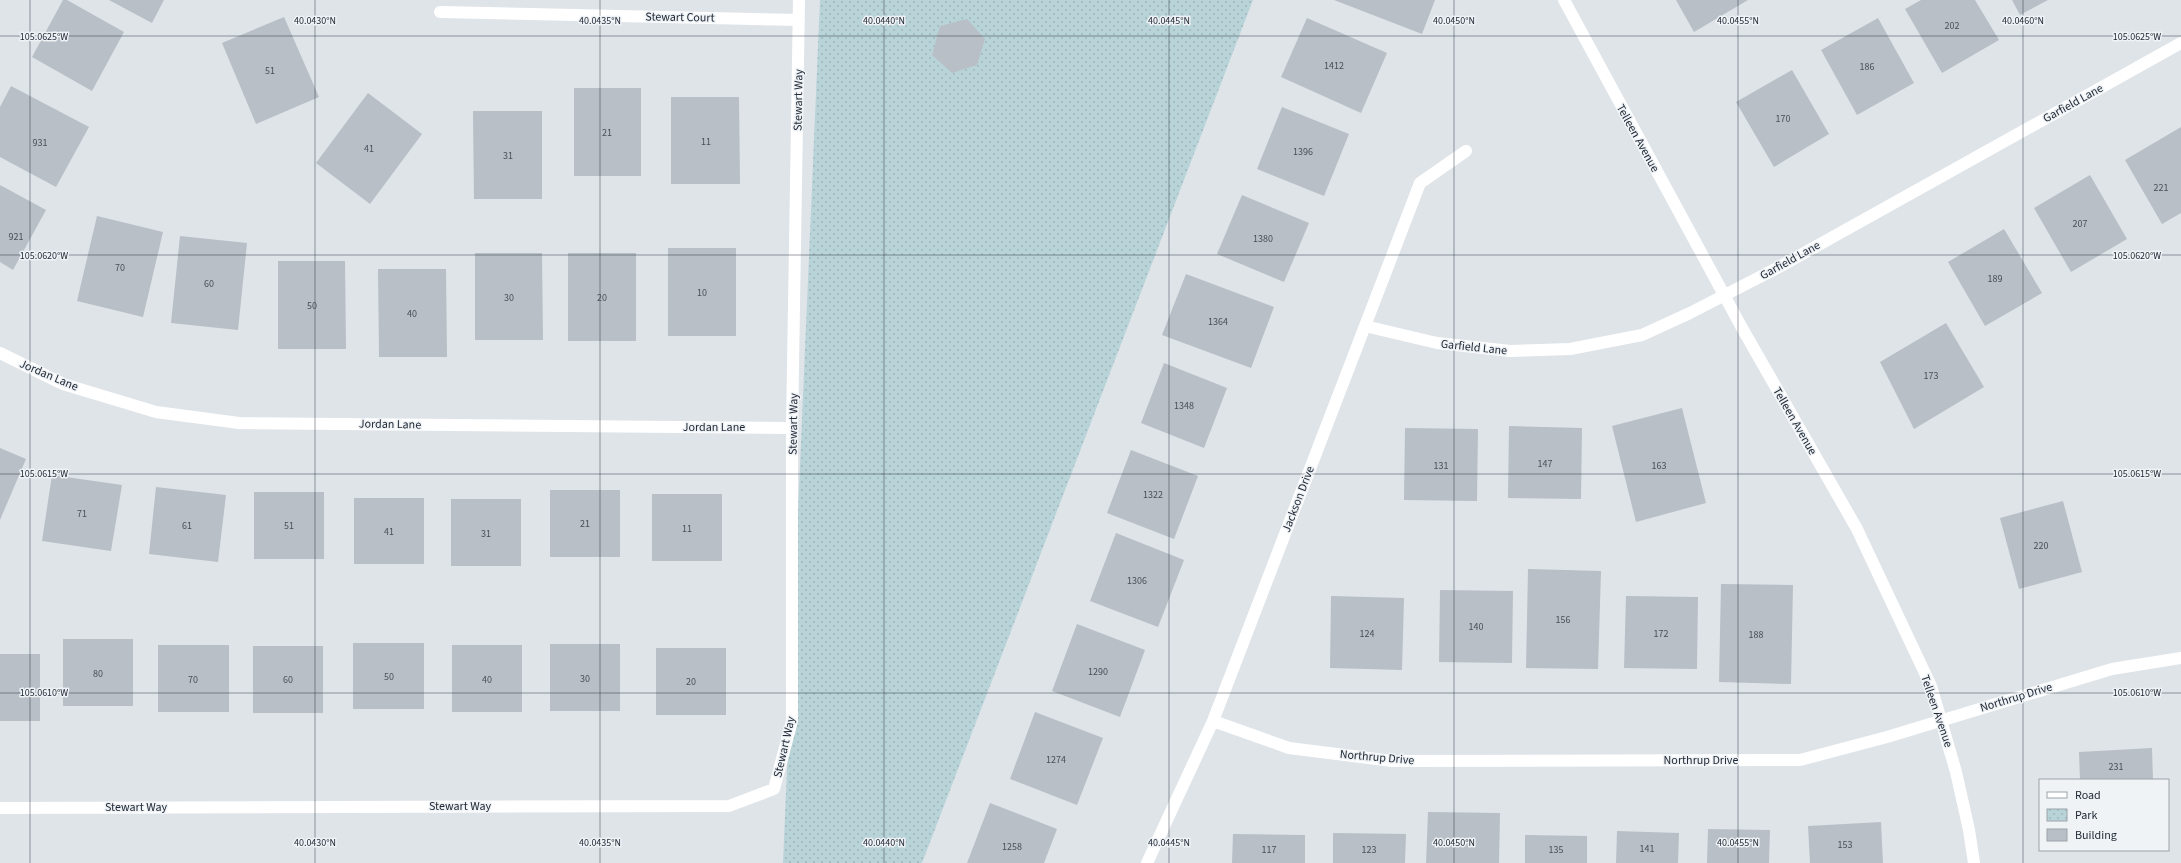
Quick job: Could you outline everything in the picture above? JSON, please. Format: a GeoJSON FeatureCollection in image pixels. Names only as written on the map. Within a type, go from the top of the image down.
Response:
{"type":"FeatureCollection","features":[{"type":"Feature","properties":{"kind":"street","name":"Stewart Way"},"geometry":{"type":"LineString","coordinates":[[0,808],[729,806],[774,789],[792,721],[792,428],[799,0]]}},
{"type":"Feature","properties":{"kind":"street","name":"Telleen Avenue"},"geometry":{"type":"LineString","coordinates":[[1564,0],[1724,296],[1857,529],[1931,686],[1956,772],[1969,830],[1974,863]]}},
{"type":"Feature","properties":{"kind":"street","name":"Stewart Court"},"geometry":{"type":"LineString","coordinates":[[440,12],[799,20]]}},
{"type":"Feature","properties":{"kind":"street","name":"Garfield Lane"},"geometry":{"type":"LineString","coordinates":[[1365,326],[1437,343],[1510,351],[1570,349],[1642,335],[1724,296],[2181,43]]}},
{"type":"Feature","properties":{"kind":"street","name":"Jackson Drive"},"geometry":{"type":"LineString","coordinates":[[1147,863],[1213,721],[1420,183],[1466,151]]}},
{"type":"Feature","properties":{"kind":"street","name":"Jordan Lane"},"geometry":{"type":"LineString","coordinates":[[0,353],[64,384],[149,410],[239,423],[792,428]]}},
{"type":"Feature","properties":{"kind":"street","name":"Northrup Drive"},"geometry":{"type":"LineString","coordinates":[[1213,721],[1289,748],[1392,761],[1800,760],[1888,737],[2112,669],[2181,658]]}},
{"type":"Feature","properties":{"kind":"green space"},"geometry":{"type":"Polygon","coordinates":[[[820,0],[1253,0],[922,863],[783,863],[820,0]]]}},
{"type":"Feature","properties":{"kind":"building"},"geometry":{"type":"Polygon","coordinates":[[[63,0],[67,0],[124,32],[92,91],[32,57],[63,0]]]}},
{"type":"Feature","properties":{"kind":"building"},"geometry":{"type":"Polygon","coordinates":[[[109,0],[164,0],[152,23],[109,0]]]}},
{"type":"Feature","properties":{"kind":"building"},"geometry":{"type":"Polygon","coordinates":[[[1334,0],[1435,0],[1422,34],[1334,0]]]}},
{"type":"Feature","properties":{"kind":"building"},"geometry":{"type":"Polygon","coordinates":[[[1676,0],[1748,0],[1694,32],[1676,0]]]}},
{"type":"Feature","properties":{"kind":"building"},"geometry":{"type":"Polygon","coordinates":[[[1921,0],[1975,0],[1999,40],[1942,73],[1905,9],[1921,0]]]}},
{"type":"Feature","properties":{"kind":"building"},"geometry":{"type":"Polygon","coordinates":[[[2012,0],[2048,0],[2020,15],[2012,0]]]}},
{"type":"Feature","properties":{"kind":"building"},"geometry":{"type":"Polygon","coordinates":[[[284,17],[319,97],[256,124],[222,43],[284,17]]]}},
{"type":"Feature","properties":{"kind":"building"},"geometry":{"type":"Polygon","coordinates":[[[1307,18],[1387,53],[1361,113],[1281,77],[1307,18]]]}},
{"type":"Feature","properties":{"kind":"building"},"geometry":{"type":"Polygon","coordinates":[[[1878,18],[1914,83],[1857,115],[1821,50],[1878,18]]]}},
{"type":"Feature","properties":{"kind":"building"},"geometry":{"type":"Polygon","coordinates":[[[967,19],[985,39],[977,65],[952,73],[932,55],[940,26],[967,19]]]}},
{"type":"Feature","properties":{"kind":"building"},"geometry":{"type":"Polygon","coordinates":[[[1792,70],[1829,134],[1774,167],[1736,102],[1792,70]]]}},
{"type":"Feature","properties":{"kind":"building"},"geometry":{"type":"Polygon","coordinates":[[[11,86],[89,127],[56,187],[0,157],[0,107],[11,86]]]}},
{"type":"Feature","properties":{"kind":"building"},"geometry":{"type":"Polygon","coordinates":[[[574,88],[641,88],[641,176],[574,176],[574,88]]]}},
{"type":"Feature","properties":{"kind":"building"},"geometry":{"type":"Polygon","coordinates":[[[368,93],[422,134],[370,204],[316,163],[368,93]]]}},
{"type":"Feature","properties":{"kind":"building"},"geometry":{"type":"Polygon","coordinates":[[[671,97],[739,97],[740,184],[671,184],[671,97]]]}},
{"type":"Feature","properties":{"kind":"building"},"geometry":{"type":"Polygon","coordinates":[[[1282,107],[1349,134],[1324,196],[1257,169],[1282,107]]]}},
{"type":"Feature","properties":{"kind":"building"},"geometry":{"type":"Polygon","coordinates":[[[473,111],[542,111],[542,199],[474,199],[473,111]]]}},
{"type":"Feature","properties":{"kind":"building"},"geometry":{"type":"Polygon","coordinates":[[[2181,127],[2181,213],[2162,224],[2125,160],[2181,127]]]}},
{"type":"Feature","properties":{"kind":"building"},"geometry":{"type":"Polygon","coordinates":[[[2090,175],[2127,239],[2071,272],[2034,208],[2090,175]]]}},
{"type":"Feature","properties":{"kind":"building"},"geometry":{"type":"Polygon","coordinates":[[[0,185],[46,210],[13,270],[0,262],[0,185]]]}},
{"type":"Feature","properties":{"kind":"building"},"geometry":{"type":"Polygon","coordinates":[[[1242,195],[1309,223],[1284,282],[1217,254],[1242,195]]]}},
{"type":"Feature","properties":{"kind":"building"},"geometry":{"type":"Polygon","coordinates":[[[97,216],[163,232],[143,317],[77,301],[97,216]]]}},
{"type":"Feature","properties":{"kind":"building"},"geometry":{"type":"Polygon","coordinates":[[[2004,229],[2042,293],[1985,326],[1948,262],[2004,229]]]}},
{"type":"Feature","properties":{"kind":"building"},"geometry":{"type":"Polygon","coordinates":[[[180,236],[247,243],[238,330],[171,323],[180,236]]]}},
{"type":"Feature","properties":{"kind":"building"},"geometry":{"type":"Polygon","coordinates":[[[668,248],[736,248],[736,336],[668,336],[668,248]]]}},
{"type":"Feature","properties":{"kind":"building"},"geometry":{"type":"Polygon","coordinates":[[[475,253],[542,253],[543,340],[475,340],[475,253]]]}},
{"type":"Feature","properties":{"kind":"building"},"geometry":{"type":"Polygon","coordinates":[[[568,253],[636,253],[636,341],[568,341],[568,253]]]}},
{"type":"Feature","properties":{"kind":"building"},"geometry":{"type":"Polygon","coordinates":[[[278,261],[345,261],[346,349],[278,349],[278,261]]]}},
{"type":"Feature","properties":{"kind":"building"},"geometry":{"type":"Polygon","coordinates":[[[378,269],[446,269],[447,357],[379,357],[378,269]]]}},
{"type":"Feature","properties":{"kind":"building"},"geometry":{"type":"Polygon","coordinates":[[[1186,274],[1274,307],[1251,368],[1162,335],[1186,274]]]}},
{"type":"Feature","properties":{"kind":"building"},"geometry":{"type":"Polygon","coordinates":[[[1946,323],[1984,387],[1914,429],[1880,362],[1946,323]]]}},
{"type":"Feature","properties":{"kind":"building"},"geometry":{"type":"Polygon","coordinates":[[[1164,363],[1227,388],[1204,448],[1141,423],[1164,363]]]}},
{"type":"Feature","properties":{"kind":"building"},"geometry":{"type":"Polygon","coordinates":[[[1682,408],[1706,503],[1636,522],[1612,426],[1682,408]]]}},
{"type":"Feature","properties":{"kind":"building"},"geometry":{"type":"Polygon","coordinates":[[[1509,426],[1582,428],[1581,499],[1508,498],[1509,426]]]}},
{"type":"Feature","properties":{"kind":"building"},"geometry":{"type":"Polygon","coordinates":[[[1405,428],[1478,429],[1477,501],[1404,500],[1405,428]]]}},
{"type":"Feature","properties":{"kind":"building"},"geometry":{"type":"Polygon","coordinates":[[[0,448],[26,459],[0,520],[0,448]]]}},
{"type":"Feature","properties":{"kind":"building"},"geometry":{"type":"Polygon","coordinates":[[[1131,450],[1198,476],[1174,539],[1107,513],[1131,450]]]}},
{"type":"Feature","properties":{"kind":"building"},"geometry":{"type":"Polygon","coordinates":[[[52,475],[122,485],[111,551],[42,541],[52,475]]]}},
{"type":"Feature","properties":{"kind":"building"},"geometry":{"type":"Polygon","coordinates":[[[156,487],[226,495],[218,562],[149,554],[156,487]]]}},
{"type":"Feature","properties":{"kind":"building"},"geometry":{"type":"Polygon","coordinates":[[[550,490],[620,490],[620,557],[550,557],[550,490]]]}},
{"type":"Feature","properties":{"kind":"building"},"geometry":{"type":"Polygon","coordinates":[[[254,492],[324,492],[324,559],[254,559],[254,492]]]}},
{"type":"Feature","properties":{"kind":"building"},"geometry":{"type":"Polygon","coordinates":[[[652,494],[722,494],[722,561],[652,561],[652,494]]]}},
{"type":"Feature","properties":{"kind":"building"},"geometry":{"type":"Polygon","coordinates":[[[354,498],[424,498],[424,564],[354,564],[354,498]]]}},
{"type":"Feature","properties":{"kind":"building"},"geometry":{"type":"Polygon","coordinates":[[[451,499],[521,499],[521,566],[451,566],[451,499]]]}},
{"type":"Feature","properties":{"kind":"building"},"geometry":{"type":"Polygon","coordinates":[[[2063,501],[2082,572],[2019,589],[2000,518],[2063,501]]]}},
{"type":"Feature","properties":{"kind":"building"},"geometry":{"type":"Polygon","coordinates":[[[1116,533],[1184,560],[1158,627],[1090,601],[1116,533]]]}},
{"type":"Feature","properties":{"kind":"building"},"geometry":{"type":"Polygon","coordinates":[[[1528,569],[1601,571],[1598,669],[1526,668],[1528,569]]]}},
{"type":"Feature","properties":{"kind":"building"},"geometry":{"type":"Polygon","coordinates":[[[1721,584],[1793,585],[1791,684],[1719,682],[1721,584]]]}},
{"type":"Feature","properties":{"kind":"building"},"geometry":{"type":"Polygon","coordinates":[[[1440,590],[1513,591],[1512,663],[1439,662],[1440,590]]]}},
{"type":"Feature","properties":{"kind":"building"},"geometry":{"type":"Polygon","coordinates":[[[1331,596],[1404,598],[1402,670],[1330,668],[1331,596]]]}},
{"type":"Feature","properties":{"kind":"building"},"geometry":{"type":"Polygon","coordinates":[[[1626,596],[1698,597],[1697,669],[1624,668],[1626,596]]]}},
{"type":"Feature","properties":{"kind":"building"},"geometry":{"type":"Polygon","coordinates":[[[1077,624],[1145,650],[1120,717],[1052,691],[1077,624]]]}},
{"type":"Feature","properties":{"kind":"building"},"geometry":{"type":"Polygon","coordinates":[[[63,639],[133,639],[133,706],[63,706],[63,639]]]}},
{"type":"Feature","properties":{"kind":"building"},"geometry":{"type":"Polygon","coordinates":[[[353,643],[424,643],[424,709],[353,709],[353,643]]]}},
{"type":"Feature","properties":{"kind":"building"},"geometry":{"type":"Polygon","coordinates":[[[550,644],[620,644],[620,711],[550,711],[550,644]]]}},
{"type":"Feature","properties":{"kind":"building"},"geometry":{"type":"Polygon","coordinates":[[[158,645],[229,645],[229,712],[158,712],[158,645]]]}},
{"type":"Feature","properties":{"kind":"building"},"geometry":{"type":"Polygon","coordinates":[[[452,645],[522,645],[522,712],[452,712],[452,645]]]}},
{"type":"Feature","properties":{"kind":"building"},"geometry":{"type":"Polygon","coordinates":[[[253,646],[323,646],[323,713],[253,713],[253,646]]]}},
{"type":"Feature","properties":{"kind":"building"},"geometry":{"type":"Polygon","coordinates":[[[656,648],[726,648],[726,715],[656,715],[656,648]]]}},
{"type":"Feature","properties":{"kind":"building"},"geometry":{"type":"Polygon","coordinates":[[[0,654],[40,654],[40,721],[0,721],[0,654]]]}},
{"type":"Feature","properties":{"kind":"building"},"geometry":{"type":"Polygon","coordinates":[[[1035,712],[1103,738],[1077,805],[1010,779],[1035,712]]]}},
{"type":"Feature","properties":{"kind":"building"},"geometry":{"type":"Polygon","coordinates":[[[2152,748],[2153,779],[2080,779],[2079,752],[2152,748]]]}},
{"type":"Feature","properties":{"kind":"building"},"geometry":{"type":"Polygon","coordinates":[[[990,803],[1057,829],[1044,863],[967,863],[990,803]]]}},
{"type":"Feature","properties":{"kind":"building"},"geometry":{"type":"Polygon","coordinates":[[[1428,812],[1500,813],[1499,863],[1426,863],[1428,812]]]}},
{"type":"Feature","properties":{"kind":"building"},"geometry":{"type":"Polygon","coordinates":[[[1881,822],[1883,863],[1810,863],[1808,826],[1881,822]]]}},
{"type":"Feature","properties":{"kind":"building"},"geometry":{"type":"Polygon","coordinates":[[[1708,829],[1770,830],[1769,863],[1707,863],[1708,829]]]}},
{"type":"Feature","properties":{"kind":"building"},"geometry":{"type":"Polygon","coordinates":[[[1617,831],[1679,833],[1678,863],[1616,863],[1617,831]]]}},
{"type":"Feature","properties":{"kind":"building"},"geometry":{"type":"Polygon","coordinates":[[[1333,833],[1406,834],[1405,863],[1333,863],[1333,833]]]}},
{"type":"Feature","properties":{"kind":"building"},"geometry":{"type":"Polygon","coordinates":[[[1233,834],[1305,835],[1305,863],[1232,863],[1233,834]]]}},
{"type":"Feature","properties":{"kind":"building"},"geometry":{"type":"Polygon","coordinates":[[[1525,835],[1587,836],[1587,863],[1525,863],[1525,835]]]}}]}
